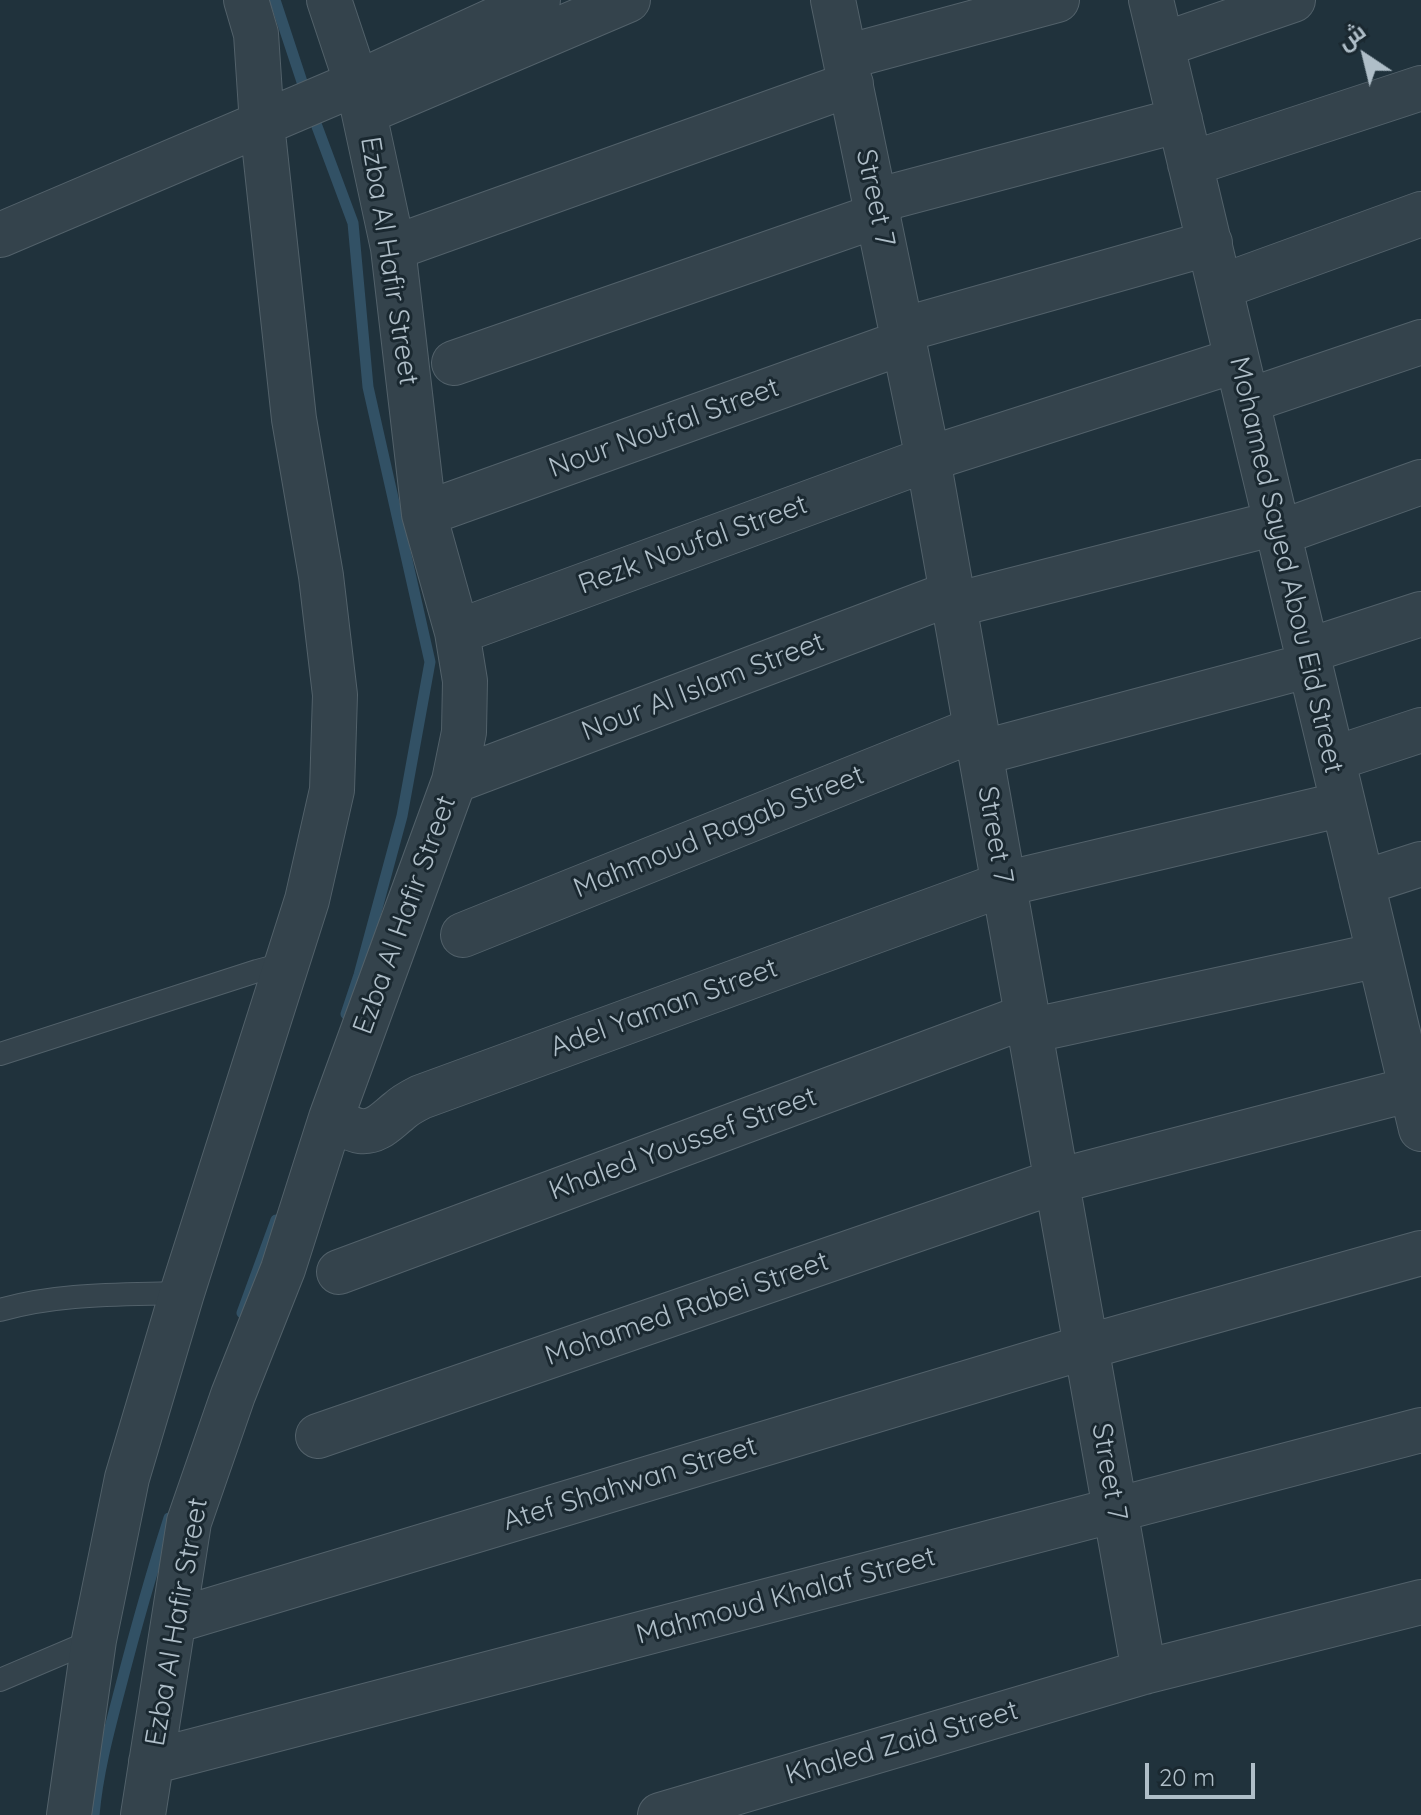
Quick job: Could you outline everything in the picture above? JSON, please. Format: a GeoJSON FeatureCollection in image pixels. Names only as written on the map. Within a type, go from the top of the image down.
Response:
{"type":"FeatureCollection","features":[{"type":"Feature","properties":{"kind":"street"},"geometry":{"type":"LineString","coordinates":[[69,1815],[94,1640],[127,1478],[182,1293],[307,900],[332,790],[335,695],[321,576],[294,419],[269,121],[256,34],[246,0]]}},
{"type":"Feature","properties":{"kind":"street","name":"Ezba Al Hafir Street"},"geometry":{"type":"LineString","coordinates":[[143,1815],[189,1522],[233,1395],[283,1269],[331,1118],[454,781],[464,732],[465,681],[457,632],[424,514],[393,248],[358,96],[329,0]]}},
{"type":"Feature","properties":{"kind":"street"},"geometry":{"type":"LineString","coordinates":[[358,96],[538,0]]}},
{"type":"Feature","properties":{"kind":"street"},"geometry":{"type":"LineString","coordinates":[[0,235],[269,121],[358,96],[628,0]]}},
{"type":"Feature","properties":{"kind":"street","name":"Street 7"},"geometry":{"type":"LineString","coordinates":[[833,0],[928,459],[1144,1672]]}},
{"type":"Feature","properties":{"kind":"street"},"geometry":{"type":"LineString","coordinates":[[393,248],[849,71],[1057,0]]}},
{"type":"Feature","properties":{"kind":"street","name":"Mohamed Sayed Abou Eid Street"},"geometry":{"type":"LineString","coordinates":[[1151,0],[1379,955],[1406,995],[1418,1112]]}},
{"type":"Feature","properties":{"kind":"street"},"geometry":{"type":"LineString","coordinates":[[1162,45],[1293,0]]}},
{"type":"Feature","properties":{"kind":"street"},"geometry":{"type":"LineString","coordinates":[[1190,164],[1421,88]]}},
{"type":"Feature","properties":{"kind":"street"},"geometry":{"type":"LineString","coordinates":[[454,363],[877,208],[1180,120]]}},
{"type":"Feature","properties":{"kind":"street"},"geometry":{"type":"LineString","coordinates":[[1220,287],[1421,214]]}},
{"type":"Feature","properties":{"kind":"street","name":"Nour Noufal Street"},"geometry":{"type":"LineString","coordinates":[[424,514],[903,336],[1210,243]]}},
{"type":"Feature","properties":{"kind":"street","name":"Rezk Noufal Street"},"geometry":{"type":"LineString","coordinates":[[457,632],[928,459],[1242,381],[1421,342]]}},
{"type":"Feature","properties":{"kind":"street","name":"Nour Al Islam Street"},"geometry":{"type":"LineString","coordinates":[[454,781],[953,599],[1277,528],[1421,482]]}},
{"type":"Feature","properties":{"kind":"street","name":"Mahmoud Ragab Street"},"geometry":{"type":"LineString","coordinates":[[463,935],[978,741],[1309,658],[1421,614]]}},
{"type":"Feature","properties":{"kind":"street"},"geometry":{"type":"LineString","coordinates":[[1333,759],[1421,730]]}},
{"type":"Feature","properties":{"kind":"street"},"geometry":{"type":"LineString","coordinates":[[1004,884],[1343,804]]}},
{"type":"Feature","properties":{"kind":"street"},"geometry":{"type":"LineString","coordinates":[[1362,883],[1421,864]]}},
{"type":"Feature","properties":{"kind":"street","name":"Adel Yaman Street"},"geometry":{"type":"LineString","coordinates":[[331,1118],[353,1129],[371,1131],[421,1097],[1004,884]]}},
{"type":"Feature","properties":{"kind":"street","name":"Khaled Youssef Street"},"geometry":{"type":"LineString","coordinates":[[339,1272],[1028,1024],[1379,955]]}},
{"type":"Feature","properties":{"kind":"street","name":"Mohamed Rabei Street"},"geometry":{"type":"LineString","coordinates":[[318,1436],[1057,1181],[1418,1112]]}},
{"type":"Feature","properties":{"kind":"street","name":"Atef Shahwan Street"},"geometry":{"type":"LineString","coordinates":[[174,1621],[1086,1347],[1421,1253]]}},
{"type":"Feature","properties":{"kind":"street","name":"Mahmoud Khalaf Street"},"geometry":{"type":"LineString","coordinates":[[151,1762],[1421,1430]]}},
{"type":"Feature","properties":{"kind":"street","name":"Khaled Zaid Street"},"geometry":{"type":"LineString","coordinates":[[660,1815],[1144,1672],[1421,1602]]}},
{"type":"Feature","properties":{"kind":"lane"},"geometry":{"type":"LineString","coordinates":[[0,1054],[287,963]]}},
{"type":"Feature","properties":{"kind":"lane"},"geometry":{"type":"LineString","coordinates":[[0,1310],[58,1297],[182,1293]]}},
{"type":"Feature","properties":{"kind":"lane"},"geometry":{"type":"LineString","coordinates":[[0,1680],[94,1640]]}},
{"type":"Feature","properties":{"kind":"waterway"},"geometry":{"type":"LineString","coordinates":[[275,0],[307,97]]}},
{"type":"Feature","properties":{"kind":"waterway"},"geometry":{"type":"LineString","coordinates":[[312,113],[353,223],[368,387],[430,662],[402,816],[346,1014]]}},
{"type":"Feature","properties":{"kind":"waterway"},"geometry":{"type":"LineString","coordinates":[[242,1313],[276,1220]]}},
{"type":"Feature","properties":{"kind":"waterway"},"geometry":{"type":"LineString","coordinates":[[94,1815],[112,1720],[169,1518]]}}]}
